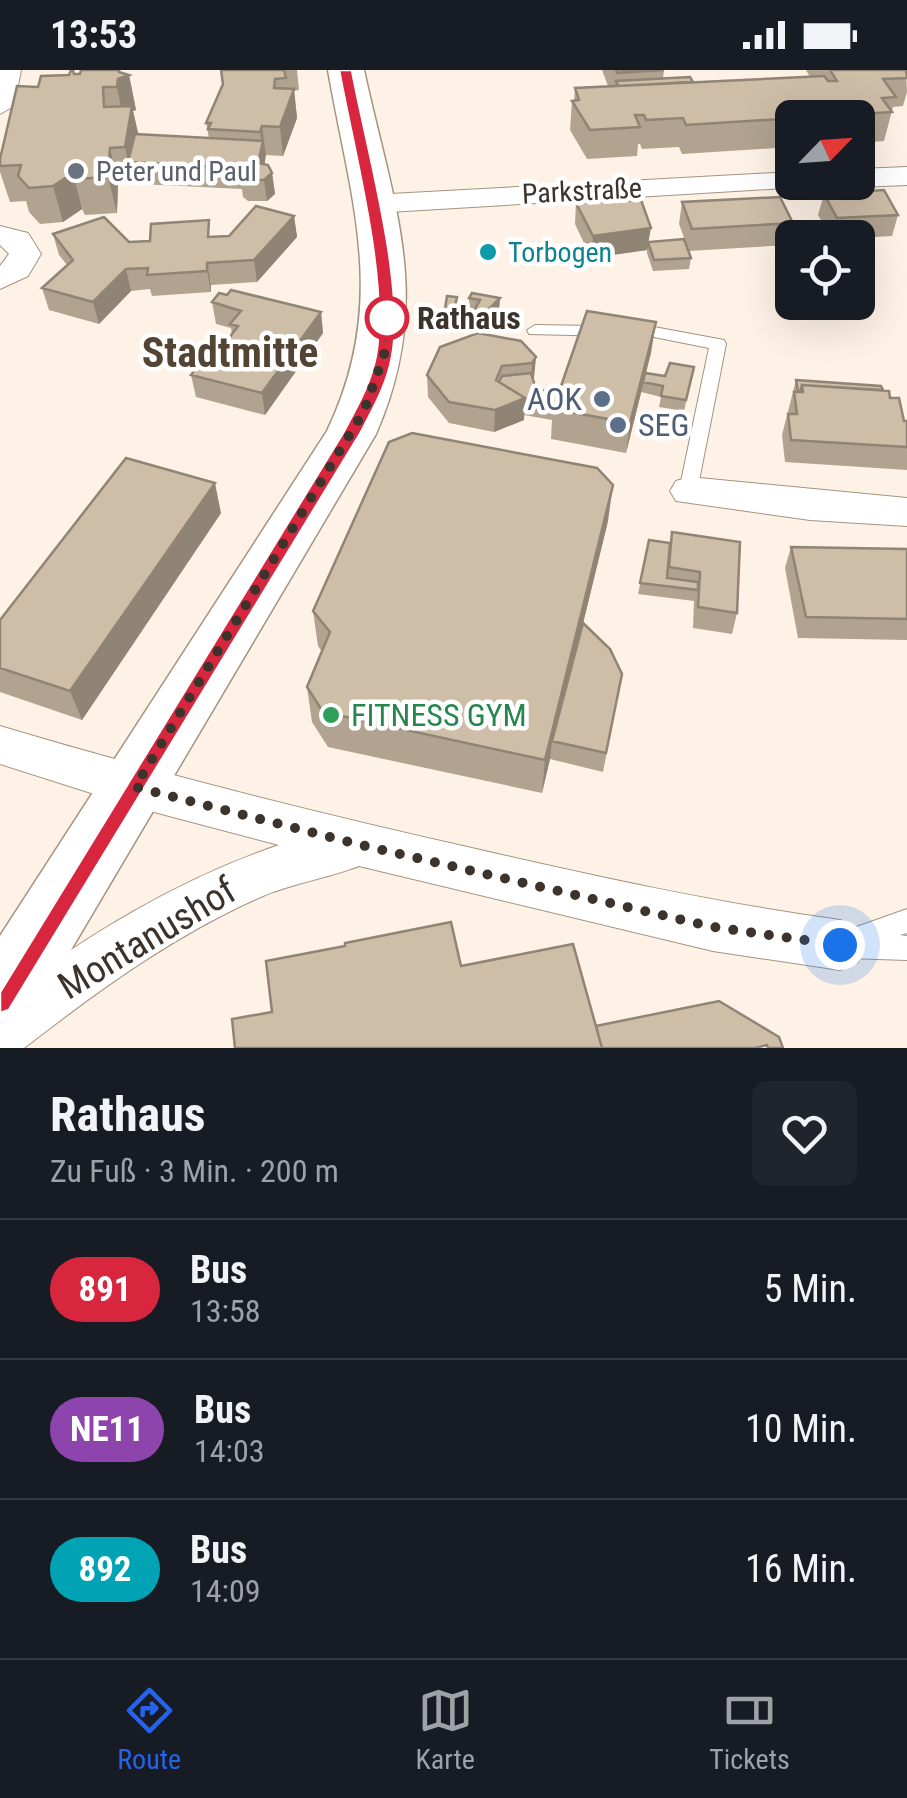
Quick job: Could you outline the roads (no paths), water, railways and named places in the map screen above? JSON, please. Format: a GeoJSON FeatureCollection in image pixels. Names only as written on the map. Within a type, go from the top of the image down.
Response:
{"type":"FeatureCollection","features":[{"type":"Feature","properties":{"kind":"main road"},"geometry":{"type":"LineString","coordinates":[[0,1001],[351,434],[375,388],[384,355],[388,308],[346,70]]}},
{"type":"Feature","properties":{"kind":"street"},"geometry":{"type":"LineString","coordinates":[[875,177],[907,176]]}},
{"type":"Feature","properties":{"kind":"street","name":"Parkstraße"},"geometry":{"type":"LineString","coordinates":[[372,204],[775,182]]}},
{"type":"Feature","properties":{"kind":"street"},"geometry":{"type":"LineString","coordinates":[[0,235],[18,240],[26,254],[17,269],[0,279]]}},
{"type":"Feature","properties":{"kind":"street"},"geometry":{"type":"LineString","coordinates":[[690,491],[907,512]]}},
{"type":"Feature","properties":{"kind":"street"},"geometry":{"type":"LineString","coordinates":[[0,745],[135,787],[361,845],[713,927],[840,945]]}},
{"type":"Feature","properties":{"kind":"street","name":"Montanushof"},"geometry":{"type":"LineString","coordinates":[[0,1032],[90,966],[180,910],[290,862],[361,845]]}},
{"type":"Feature","properties":{"kind":"lane"},"geometry":{"type":"LineString","coordinates":[[535,330],[654,332],[718,344],[690,491]]}},
{"type":"Feature","properties":{"kind":"lane"},"geometry":{"type":"LineString","coordinates":[[840,945],[907,921]]}},
{"type":"Feature","properties":{"kind":"lane"},"geometry":{"type":"LineString","coordinates":[[840,945],[907,948]]}},
{"type":"Feature","properties":{"kind":"place","name":"Peter und Paul"},"geometry":{"type":"Point","coordinates":[76,171]}},
{"type":"Feature","properties":{"kind":"place","name":"Torbogen"},"geometry":{"type":"Point","coordinates":[488,252]}},
{"type":"Feature","properties":{"kind":"place","name":"Rathaus"},"geometry":{"type":"Point","coordinates":[387,318]}},
{"type":"Feature","properties":{"kind":"place","name":"AOK"},"geometry":{"type":"Point","coordinates":[602,399]}},
{"type":"Feature","properties":{"kind":"place","name":"SEG"},"geometry":{"type":"Point","coordinates":[618,425]}},
{"type":"Feature","properties":{"kind":"place","name":"FITNESS GYM"},"geometry":{"type":"Point","coordinates":[331,715]}},
{"type":"Feature","properties":{"kind":"district","name":"Stadtmitte"},"geometry":{"type":"Point","coordinates":[230,352]}}]}
